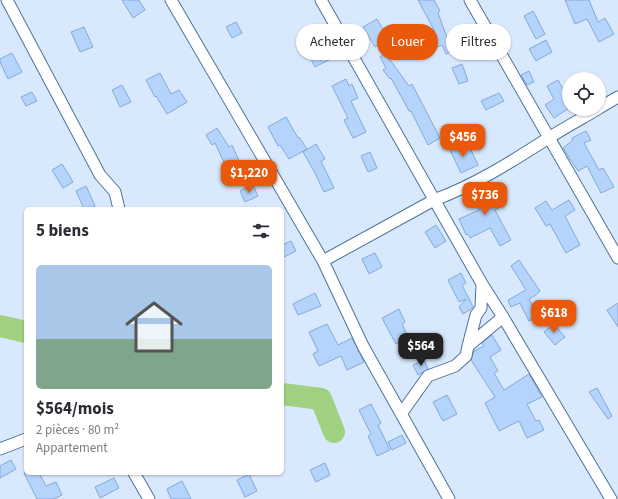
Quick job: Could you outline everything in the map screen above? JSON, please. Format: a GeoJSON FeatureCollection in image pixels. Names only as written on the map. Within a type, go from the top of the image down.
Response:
{"type":"FeatureCollection","features":[{"type":"Feature","properties":{"kind":"street"},"geometry":{"type":"LineString","coordinates":[[0,4],[6,0],[100,175],[115,192],[119,207]]}},
{"type":"Feature","properties":{"kind":"street"},"geometry":{"type":"LineString","coordinates":[[171,0],[324,261],[363,346],[449,499]]}},
{"type":"Feature","properties":{"kind":"street"},"geometry":{"type":"LineString","coordinates":[[321,0],[482,284],[504,317],[611,499]]}},
{"type":"Feature","properties":{"kind":"street"},"geometry":{"type":"LineString","coordinates":[[470,0],[618,258]]}},
{"type":"Feature","properties":{"kind":"street"},"geometry":{"type":"LineString","coordinates":[[606,104],[618,97]]}},
{"type":"Feature","properties":{"kind":"street"},"geometry":{"type":"LineString","coordinates":[[324,261],[434,200],[452,193],[504,167],[586,116]]}},
{"type":"Feature","properties":{"kind":"street"},"geometry":{"type":"LineString","coordinates":[[401,414],[428,376],[455,366],[466,356],[476,315],[482,308],[482,284]]}},
{"type":"Feature","properties":{"kind":"street"},"geometry":{"type":"LineString","coordinates":[[468,346],[504,317]]}},
{"type":"Feature","properties":{"kind":"street"},"geometry":{"type":"LineString","coordinates":[[0,449],[24,440]]}},
{"type":"Feature","properties":{"kind":"street"},"geometry":{"type":"LineString","coordinates":[[135,475],[149,499]]}},
{"type":"Feature","properties":{"kind":"building"},"geometry":{"type":"Polygon","coordinates":[[[122,0],[139,0],[145,10],[133,18],[122,0]]]}},
{"type":"Feature","properties":{"kind":"building"},"geometry":{"type":"Polygon","coordinates":[[[418,0],[434,0],[440,11],[438,13],[446,35],[446,54],[442,45],[438,47],[438,24],[431,24],[418,0]]]}},
{"type":"Feature","properties":{"kind":"building"},"geometry":{"type":"Polygon","coordinates":[[[565,0],[589,0],[598,22],[605,18],[614,34],[599,42],[587,19],[575,24],[565,0]]]}},
{"type":"Feature","properties":{"kind":"building"},"geometry":{"type":"Polygon","coordinates":[[[533,11],[545,34],[536,39],[524,16],[533,11]]]}},
{"type":"Feature","properties":{"kind":"building"},"geometry":{"type":"Polygon","coordinates":[[[377,19],[380,24],[377,24],[377,46],[375,47],[369,37],[368,24],[377,19]]]}},
{"type":"Feature","properties":{"kind":"building"},"geometry":{"type":"Polygon","coordinates":[[[236,22],[242,33],[232,38],[226,27],[236,22]]]}},
{"type":"Feature","properties":{"kind":"building"},"geometry":{"type":"Polygon","coordinates":[[[84,27],[93,47],[80,52],[71,32],[84,27]]]}},
{"type":"Feature","properties":{"kind":"building"},"geometry":{"type":"Polygon","coordinates":[[[546,40],[552,52],[536,61],[529,49],[546,40]]]}},
{"type":"Feature","properties":{"kind":"building"},"geometry":{"type":"Polygon","coordinates":[[[12,53],[22,72],[8,79],[0,59],[12,53]]]}},
{"type":"Feature","properties":{"kind":"building"},"geometry":{"type":"Polygon","coordinates":[[[312,60],[329,60],[315,67],[312,60]]]}},
{"type":"Feature","properties":{"kind":"building"},"geometry":{"type":"Polygon","coordinates":[[[382,60],[390,60],[409,86],[412,84],[440,138],[428,145],[411,111],[409,111],[391,78],[390,79],[383,70],[386,68],[382,60]]]}},
{"type":"Feature","properties":{"kind":"building"},"geometry":{"type":"Polygon","coordinates":[[[462,64],[468,81],[459,84],[452,68],[462,64]]]}},
{"type":"Feature","properties":{"kind":"building"},"geometry":{"type":"Polygon","coordinates":[[[529,71],[534,82],[527,85],[521,75],[529,71]]]}},
{"type":"Feature","properties":{"kind":"building"},"geometry":{"type":"Polygon","coordinates":[[[160,73],[171,94],[179,90],[187,102],[167,114],[156,96],[155,97],[146,80],[160,73]]]}},
{"type":"Feature","properties":{"kind":"building"},"geometry":{"type":"Polygon","coordinates":[[[346,79],[349,86],[352,84],[358,98],[351,101],[366,132],[353,138],[344,120],[348,118],[332,86],[346,79]]]}},
{"type":"Feature","properties":{"kind":"building"},"geometry":{"type":"Polygon","coordinates":[[[558,80],[562,87],[562,113],[554,118],[545,105],[554,99],[547,86],[558,80]]]}},
{"type":"Feature","properties":{"kind":"building"},"geometry":{"type":"Polygon","coordinates":[[[122,85],[131,102],[120,107],[112,90],[122,85]]]}},
{"type":"Feature","properties":{"kind":"building"},"geometry":{"type":"Polygon","coordinates":[[[32,92],[37,101],[26,106],[21,97],[32,92]]]}},
{"type":"Feature","properties":{"kind":"building"},"geometry":{"type":"Polygon","coordinates":[[[499,93],[504,101],[486,110],[481,101],[499,93]]]}},
{"type":"Feature","properties":{"kind":"building"},"geometry":{"type":"Polygon","coordinates":[[[286,117],[298,138],[299,137],[307,149],[289,159],[280,145],[278,146],[268,127],[286,117]]]}},
{"type":"Feature","properties":{"kind":"building"},"geometry":{"type":"Polygon","coordinates":[[[217,128],[229,147],[232,145],[240,163],[227,169],[215,143],[212,145],[206,135],[217,128]]]}},
{"type":"Feature","properties":{"kind":"building"},"geometry":{"type":"Polygon","coordinates":[[[586,131],[591,140],[584,143],[599,170],[603,168],[614,187],[601,193],[587,166],[578,171],[563,148],[573,140],[572,138],[586,131]]]}},
{"type":"Feature","properties":{"kind":"building"},"geometry":{"type":"Polygon","coordinates":[[[457,143],[460,150],[469,146],[478,165],[461,173],[449,148],[457,143]]]}},
{"type":"Feature","properties":{"kind":"building"},"geometry":{"type":"Polygon","coordinates":[[[316,144],[325,159],[321,161],[334,188],[324,192],[303,152],[316,144]]]}},
{"type":"Feature","properties":{"kind":"building"},"geometry":{"type":"Polygon","coordinates":[[[370,152],[377,168],[368,172],[361,156],[370,152]]]}},
{"type":"Feature","properties":{"kind":"building"},"geometry":{"type":"Polygon","coordinates":[[[62,164],[73,182],[63,188],[52,170],[62,164]]]}},
{"type":"Feature","properties":{"kind":"building"},"geometry":{"type":"Polygon","coordinates":[[[487,183],[500,207],[495,210],[511,240],[500,246],[490,228],[470,238],[468,234],[466,235],[459,219],[479,210],[470,192],[487,183]]]}},
{"type":"Feature","properties":{"kind":"building"},"geometry":{"type":"Polygon","coordinates":[[[253,185],[258,196],[245,202],[240,191],[253,185]]]}},
{"type":"Feature","properties":{"kind":"building"},"geometry":{"type":"Polygon","coordinates":[[[86,186],[95,206],[83,207],[76,191],[86,186]]]}},
{"type":"Feature","properties":{"kind":"building"},"geometry":{"type":"Polygon","coordinates":[[[569,200],[575,210],[565,216],[580,245],[566,253],[550,224],[546,226],[535,208],[546,201],[552,210],[569,200]]]}},
{"type":"Feature","properties":{"kind":"building"},"geometry":{"type":"Polygon","coordinates":[[[436,225],[446,241],[435,248],[425,232],[436,225]]]}},
{"type":"Feature","properties":{"kind":"building"},"geometry":{"type":"Polygon","coordinates":[[[291,241],[296,251],[284,257],[284,244],[291,241]]]}},
{"type":"Feature","properties":{"kind":"building"},"geometry":{"type":"Polygon","coordinates":[[[375,253],[382,267],[369,274],[362,259],[375,253]]]}},
{"type":"Feature","properties":{"kind":"building"},"geometry":{"type":"Polygon","coordinates":[[[519,260],[540,291],[529,299],[538,316],[529,321],[520,303],[511,307],[508,300],[526,290],[511,266],[519,260]]]}},
{"type":"Feature","properties":{"kind":"building"},"geometry":{"type":"Polygon","coordinates":[[[461,273],[466,283],[462,285],[473,307],[463,314],[459,307],[466,299],[459,302],[448,280],[461,273]]]}},
{"type":"Feature","properties":{"kind":"building"},"geometry":{"type":"Polygon","coordinates":[[[315,293],[321,306],[298,315],[293,304],[315,293]]]}},
{"type":"Feature","properties":{"kind":"building"},"geometry":{"type":"Polygon","coordinates":[[[618,303],[618,327],[607,310],[618,303]]]}},
{"type":"Feature","properties":{"kind":"building"},"geometry":{"type":"Polygon","coordinates":[[[399,309],[405,322],[402,324],[409,338],[396,344],[382,318],[399,309]]]}},
{"type":"Feature","properties":{"kind":"building"},"geometry":{"type":"Polygon","coordinates":[[[327,324],[338,345],[352,338],[364,362],[347,370],[341,356],[319,366],[313,354],[318,351],[309,332],[327,324]]]}},
{"type":"Feature","properties":{"kind":"building"},"geometry":{"type":"Polygon","coordinates":[[[554,324],[565,337],[555,345],[544,332],[554,324]]]}},
{"type":"Feature","properties":{"kind":"building"},"geometry":{"type":"Polygon","coordinates":[[[492,335],[501,350],[490,357],[498,371],[494,373],[504,390],[529,374],[542,397],[527,404],[536,421],[539,420],[544,430],[527,438],[519,421],[499,431],[485,403],[495,397],[471,360],[474,351],[484,346],[482,343],[492,335]]]}},
{"type":"Feature","properties":{"kind":"building"},"geometry":{"type":"Polygon","coordinates":[[[424,360],[428,369],[418,375],[413,365],[424,360]]]}},
{"type":"Feature","properties":{"kind":"building"},"geometry":{"type":"Polygon","coordinates":[[[597,388],[612,416],[608,419],[589,392],[597,388]]]}},
{"type":"Feature","properties":{"kind":"building"},"geometry":{"type":"Polygon","coordinates":[[[447,395],[457,414],[443,421],[433,402],[447,395]]]}},
{"type":"Feature","properties":{"kind":"building"},"geometry":{"type":"Polygon","coordinates":[[[371,404],[381,423],[378,425],[390,450],[377,456],[368,436],[371,434],[359,410],[371,404]]]}},
{"type":"Feature","properties":{"kind":"building"},"geometry":{"type":"Polygon","coordinates":[[[402,435],[406,443],[392,450],[388,442],[402,435]]]}},
{"type":"Feature","properties":{"kind":"building"},"geometry":{"type":"Polygon","coordinates":[[[11,460],[16,469],[0,478],[0,466],[11,460]]]}},
{"type":"Feature","properties":{"kind":"building"},"geometry":{"type":"Polygon","coordinates":[[[325,463],[330,475],[316,482],[310,470],[325,463]]]}},
{"type":"Feature","properties":{"kind":"building"},"geometry":{"type":"Polygon","coordinates":[[[25,475],[40,475],[46,486],[56,482],[62,495],[54,499],[37,499],[25,475]]]}},
{"type":"Feature","properties":{"kind":"building"},"geometry":{"type":"Polygon","coordinates":[[[249,475],[257,491],[245,497],[237,480],[249,475]]]}},
{"type":"Feature","properties":{"kind":"building"},"geometry":{"type":"Polygon","coordinates":[[[114,478],[119,488],[100,498],[95,487],[114,478]]]}},
{"type":"Feature","properties":{"kind":"building"},"geometry":{"type":"Polygon","coordinates":[[[182,481],[191,499],[171,499],[167,489],[182,481]]]}},
{"type":"Feature","properties":{"kind":"waterway"},"geometry":{"type":"LineString","coordinates":[[0,326],[24,332]]}},
{"type":"Feature","properties":{"kind":"waterway"},"geometry":{"type":"LineString","coordinates":[[284,394],[321,399],[334,432]]}}]}
